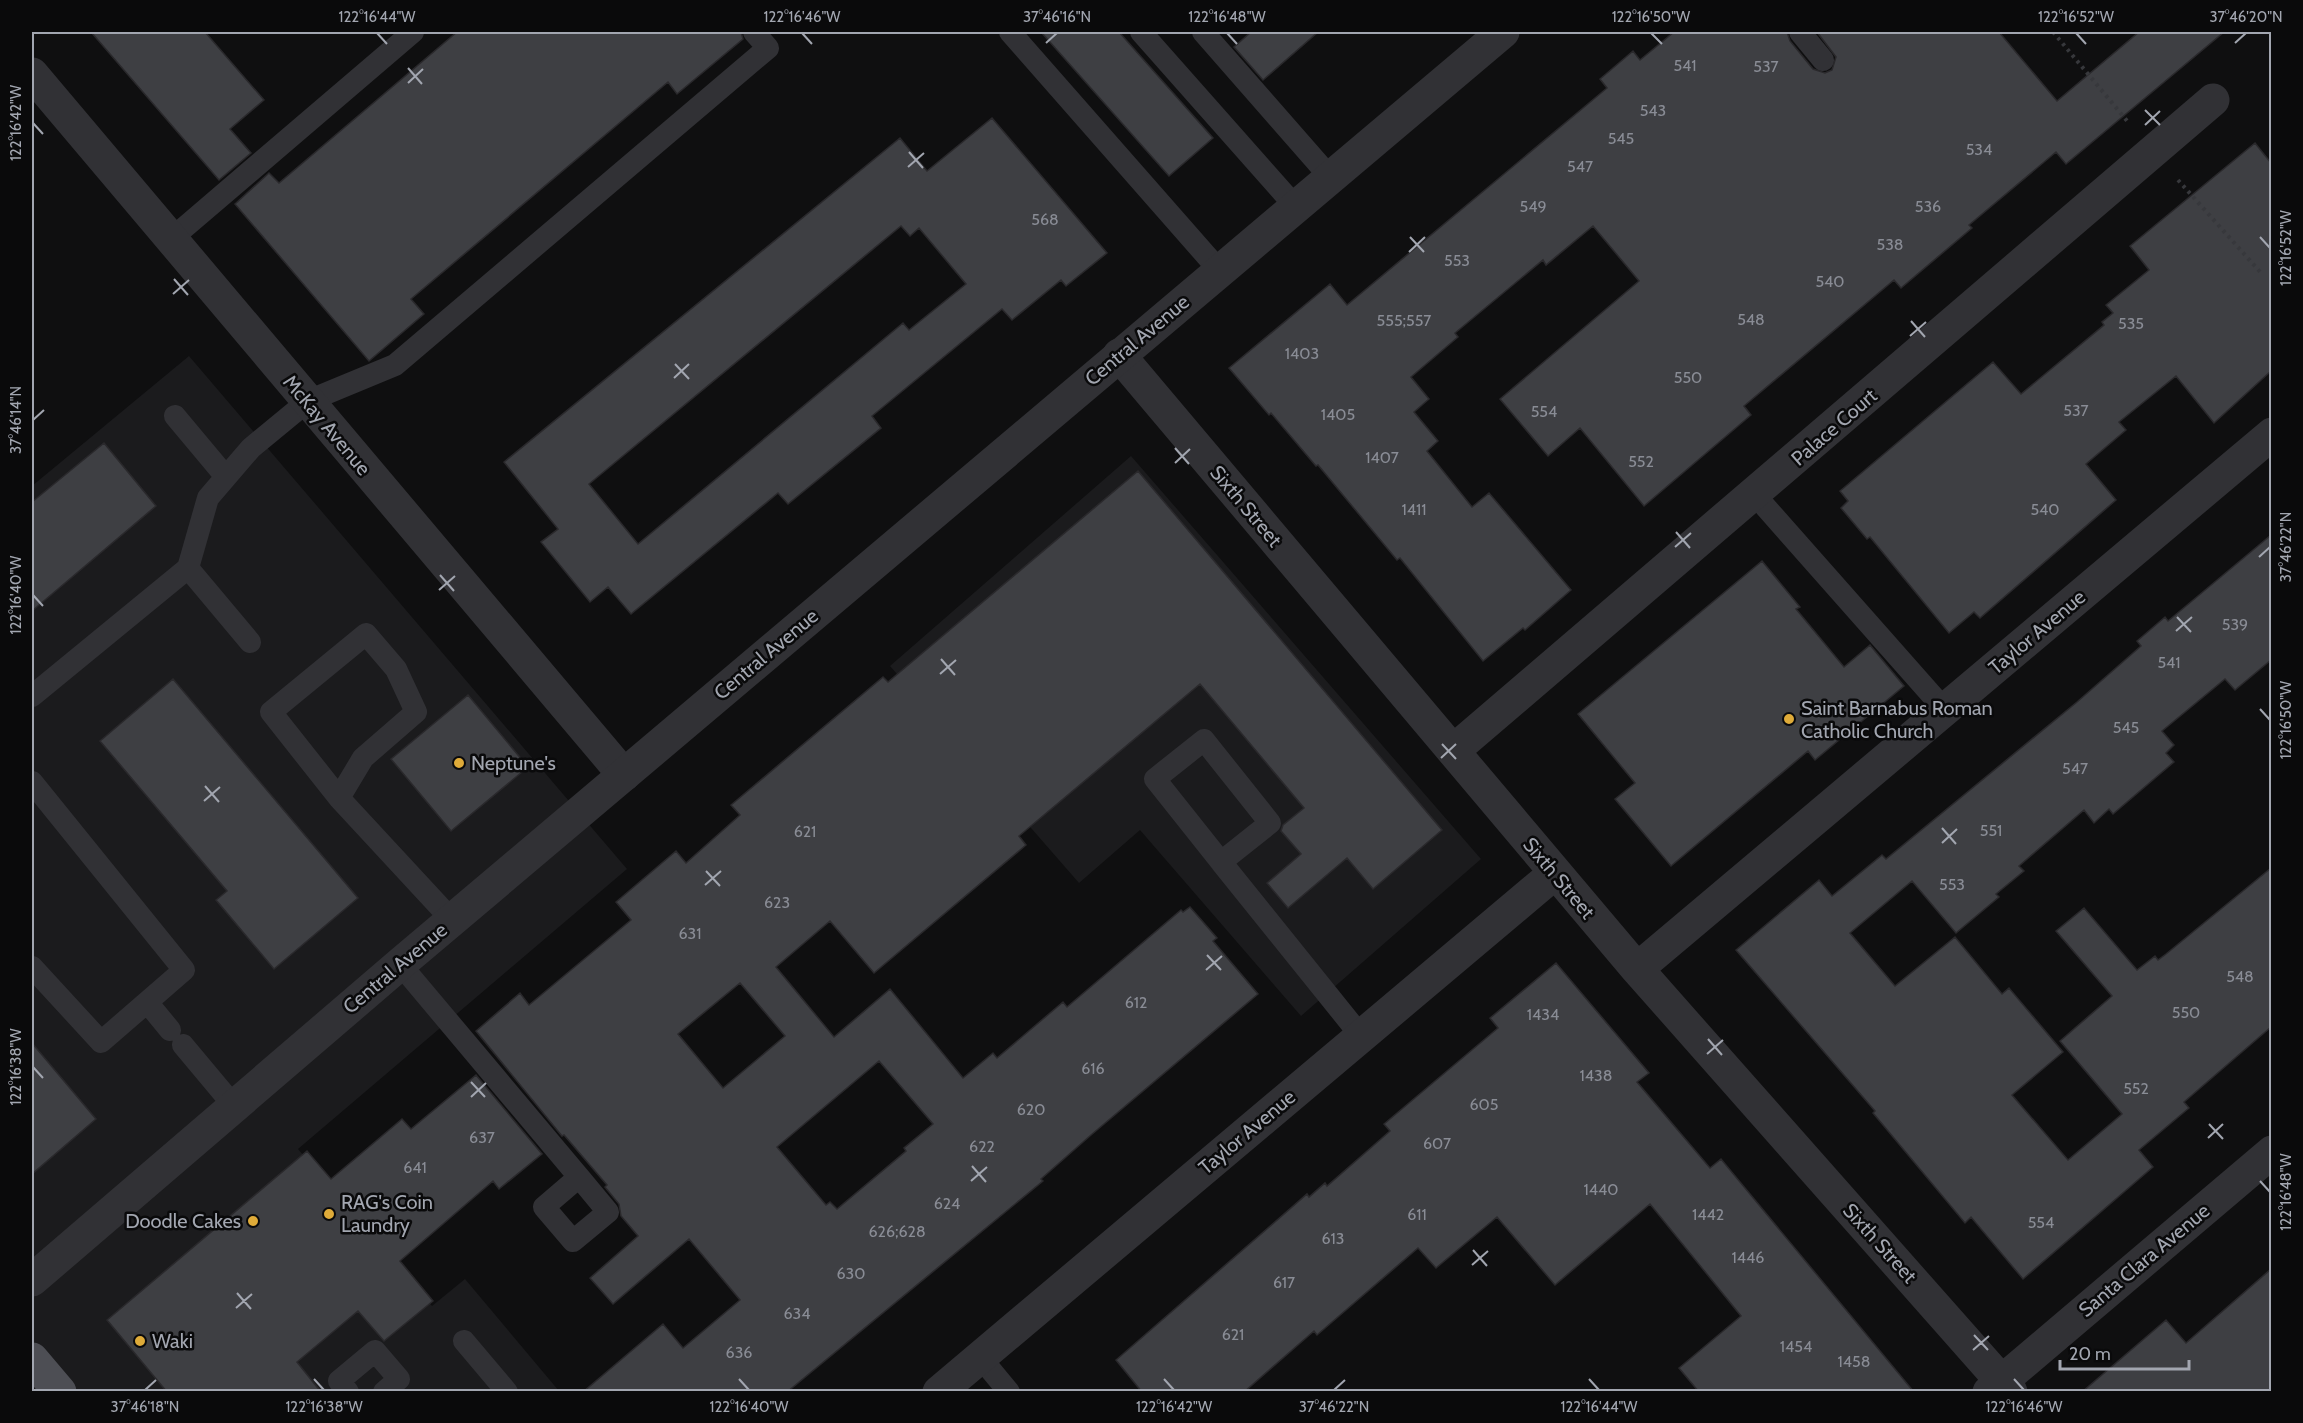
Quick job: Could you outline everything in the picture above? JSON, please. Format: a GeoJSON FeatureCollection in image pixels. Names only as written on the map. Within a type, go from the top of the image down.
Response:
{"type":"FeatureCollection","features":[{"type":"Feature","properties":{"kind":"main road"},"geometry":{"type":"LineString","coordinates":[[32,1359],[60,1392]]}},
{"type":"Feature","properties":{"kind":"street","name":"Central Avenue"},"geometry":{"type":"LineString","coordinates":[[32,1280],[400,964],[1503,32]]}},
{"type":"Feature","properties":{"kind":"street","name":"McKay Avenue"},"geometry":{"type":"LineString","coordinates":[[32,74],[624,775]]}},
{"type":"Feature","properties":{"kind":"street","name":"Palace Court"},"geometry":{"type":"LineString","coordinates":[[1453,751],[1755,495],[2213,100]]}},
{"type":"Feature","properties":{"kind":"street","name":"Sixth Street"},"geometry":{"type":"LineString","coordinates":[[1119,355],[1555,873],[2000,1388]]}},
{"type":"Feature","properties":{"kind":"street","name":"Taylor Avenue"},"geometry":{"type":"LineString","coordinates":[[1637,969],[2271,434]]}},
{"type":"Feature","properties":{"kind":"street","name":"Taylor Avenue"},"geometry":{"type":"LineString","coordinates":[[939,1392],[1555,873]]}},
{"type":"Feature","properties":{"kind":"street","name":"Santa Clara Avenue"},"geometry":{"type":"LineString","coordinates":[[2000,1388],[2271,1152]]}},
{"type":"Feature","properties":{"kind":"lane"},"geometry":{"type":"LineString","coordinates":[[171,239],[413,32]]}},
{"type":"Feature","properties":{"kind":"lane"},"geometry":{"type":"LineString","coordinates":[[32,696],[188,568],[208,498],[251,448],[308,401],[395,365],[768,48],[754,32]]}},
{"type":"Feature","properties":{"kind":"lane"},"geometry":{"type":"LineString","coordinates":[[1010,32],[1219,270]]}},
{"type":"Feature","properties":{"kind":"lane"},"geometry":{"type":"LineString","coordinates":[[1141,32],[1295,206]]}},
{"type":"Feature","properties":{"kind":"lane"},"geometry":{"type":"LineString","coordinates":[[1203,32],[1330,177]]}},
{"type":"Feature","properties":{"kind":"lane"},"geometry":{"type":"LineString","coordinates":[[1800,32],[1823,60]]}},
{"type":"Feature","properties":{"kind":"lane"},"geometry":{"type":"LineString","coordinates":[[175,416],[226,477]]}},
{"type":"Feature","properties":{"kind":"lane"},"geometry":{"type":"LineString","coordinates":[[1755,495],[1945,710]]}},
{"type":"Feature","properties":{"kind":"lane"},"geometry":{"type":"LineString","coordinates":[[188,568],[250,642]]}},
{"type":"Feature","properties":{"kind":"lane"},"geometry":{"type":"LineString","coordinates":[[339,798],[363,758],[416,712],[396,669],[366,634],[271,712],[339,798],[452,920]]}},
{"type":"Feature","properties":{"kind":"lane"},"geometry":{"type":"LineString","coordinates":[[1221,862],[1270,823],[1204,740],[1155,779],[1221,862],[1361,1036]]}},
{"type":"Feature","properties":{"kind":"lane"},"geometry":{"type":"LineString","coordinates":[[32,782],[184,970],[101,1042],[32,967]]}},
{"type":"Feature","properties":{"kind":"lane"},"geometry":{"type":"LineString","coordinates":[[400,964],[579,1178]]}},
{"type":"Feature","properties":{"kind":"lane"},"geometry":{"type":"LineString","coordinates":[[147,1002],[234,1106]]}},
{"type":"Feature","properties":{"kind":"lane"},"geometry":{"type":"LineString","coordinates":[[464,1341],[507,1392]]}},
{"type":"Feature","properties":{"kind":"lane"},"geometry":{"type":"LineString","coordinates":[[348,1392],[339,1381],[375,1351],[399,1379],[384,1392]]}},
{"type":"Feature","properties":{"kind":"lane"},"geometry":{"type":"LineString","coordinates":[[980,1357],[1009,1392]]}},
{"type":"Feature","properties":{"kind":"shaded area"},"geometry":{"type":"Polygon","coordinates":[[[189,356],[627,869],[298,1149],[432,1306],[465,1279],[559,1391],[32,1392],[32,486],[189,356]]]}},
{"type":"Feature","properties":{"kind":"shaded area"},"geometry":{"type":"Polygon","coordinates":[[[1131,456],[1481,859],[1301,1016],[1140,830],[1079,883],[890,666],[1131,456]]]}},
{"type":"Feature","properties":{"kind":"building"},"geometry":{"type":"Polygon","coordinates":[[[91,32],[205,32],[264,100],[230,129],[251,153],[219,180],[91,32]]]}},
{"type":"Feature","properties":{"kind":"building"},"geometry":{"type":"Polygon","coordinates":[[[457,32],[741,32],[743,39],[677,94],[668,82],[411,299],[424,314],[369,361],[235,204],[269,173],[279,183],[457,32]]]}},
{"type":"Feature","properties":{"kind":"building"},"geometry":{"type":"Polygon","coordinates":[[[1041,32],[1119,32],[1213,138],[1169,176],[1041,32]]]}},
{"type":"Feature","properties":{"kind":"building"},"geometry":{"type":"Polygon","coordinates":[[[1251,32],[1318,32],[1263,80],[1234,47],[1251,32]]]}},
{"type":"Feature","properties":{"kind":"building"},"geometry":{"type":"Polygon","coordinates":[[[1674,32],[1787,32],[1790,41],[1813,69],[1825,73],[1832,70],[1836,57],[1817,32],[1999,32],[2057,101],[2139,32],[2224,32],[2066,164],[2056,152],[1969,225],[1972,228],[1901,288],[1894,280],[1744,406],[1751,415],[1644,506],[1580,428],[1548,456],[1500,399],[1639,281],[1593,226],[1546,265],[1543,260],[1455,333],[1458,337],[1411,377],[1429,399],[1414,412],[1438,441],[1427,451],[1472,507],[1489,493],[1571,590],[1525,630],[1523,628],[1483,661],[1400,558],[1397,560],[1318,465],[1316,466],[1271,413],[1269,415],[1229,368],[1330,284],[1347,305],[1607,88],[1600,79],[1633,51],[1640,60],[1674,32]]]}},
{"type":"Feature","properties":{"kind":"building"},"geometry":{"type":"Polygon","coordinates":[[[992,118],[1107,253],[1066,286],[1061,280],[1012,320],[1002,309],[872,416],[881,428],[788,504],[778,493],[631,614],[608,587],[590,602],[541,542],[558,529],[504,462],[900,138],[927,171],[992,118]],[[901,226],[589,484],[638,544],[903,323],[909,330],[966,284],[919,228],[910,236],[901,226]]]}},
{"type":"Feature","properties":{"kind":"building"},"geometry":{"type":"Polygon","coordinates":[[[2255,143],[2271,163],[2271,371],[2214,423],[2176,376],[2119,422],[2126,430],[2086,464],[2116,500],[1980,618],[1974,612],[1949,633],[1870,537],[1867,539],[1841,508],[1848,501],[1840,491],[1993,362],[2021,394],[2104,325],[2102,322],[2113,313],[2106,305],[2149,270],[2130,246],[2255,143]]]}},
{"type":"Feature","properties":{"kind":"building"},"geometry":{"type":"Polygon","coordinates":[[[104,443],[156,506],[32,611],[32,502],[104,443]]]}},
{"type":"Feature","properties":{"kind":"building"},"geometry":{"type":"Polygon","coordinates":[[[1138,471],[1442,830],[1373,889],[1347,858],[1288,908],[1267,883],[1301,854],[1281,831],[1283,825],[1304,808],[1200,684],[1019,836],[1026,845],[874,973],[830,921],[776,967],[834,1037],[890,989],[963,1078],[993,1053],[997,1058],[1063,1002],[1067,1007],[1181,910],[1183,912],[1190,907],[1217,938],[1213,941],[1258,994],[1091,1135],[1041,1179],[1043,1181],[787,1392],[583,1392],[663,1324],[683,1348],[740,1300],[689,1239],[613,1304],[590,1278],[638,1236],[621,1216],[619,1204],[605,1187],[607,1185],[564,1135],[562,1136],[476,1031],[520,993],[529,1005],[631,920],[616,902],[676,851],[686,863],[740,815],[731,805],[883,677],[888,682],[1138,471]],[[740,983],[678,1034],[723,1088],[785,1036],[740,983]],[[879,1061],[777,1147],[826,1205],[830,1202],[837,1209],[906,1151],[904,1148],[933,1124],[879,1061]]]}},
{"type":"Feature","properties":{"kind":"building"},"geometry":{"type":"Polygon","coordinates":[[[2271,535],[2271,660],[2235,690],[2225,679],[2162,731],[2174,745],[2166,753],[2174,762],[2113,814],[2109,809],[2094,823],[2084,810],[2019,866],[2024,871],[1996,894],[1999,897],[1956,933],[1912,881],[1850,933],[1895,986],[1955,937],[2002,994],[2009,988],[2063,1052],[2012,1095],[2068,1160],[2122,1114],[2060,1041],[2112,996],[2056,931],[2084,908],[2137,970],[2155,956],[2158,960],[2166,954],[2271,868],[2271,1027],[2184,1102],[2189,1108],[2139,1150],[2153,1167],[2023,1279],[1971,1217],[1965,1223],[1873,1113],[1875,1111],[1736,950],[1819,880],[1832,896],[1882,855],[1886,859],[2077,702],[2141,646],[2137,641],[2165,617],[2168,621],[2271,535]]]}},
{"type":"Feature","properties":{"kind":"building"},"geometry":{"type":"Polygon","coordinates":[[[1762,561],[1800,607],[1796,609],[1844,667],[1870,645],[1904,686],[1815,760],[1808,751],[1671,866],[1615,799],[1635,783],[1578,714],[1762,561]]]}},
{"type":"Feature","properties":{"kind":"building"},"geometry":{"type":"Polygon","coordinates":[[[173,679],[358,898],[274,969],[216,900],[227,891],[100,741],[173,679]]]}},
{"type":"Feature","properties":{"kind":"building","name":"Neptune's"},"geometry":{"type":"Polygon","coordinates":[[[468,695],[528,767],[451,831],[391,759],[468,695]]]}},
{"type":"Feature","properties":{"kind":"building"},"geometry":{"type":"Polygon","coordinates":[[[1556,963],[1649,1073],[1637,1082],[1710,1168],[1721,1159],[1914,1392],[1699,1392],[1679,1368],[1741,1316],[1650,1204],[1555,1285],[1497,1217],[1436,1268],[1418,1248],[1317,1335],[1314,1331],[1244,1392],[1142,1392],[1116,1360],[1307,1194],[1309,1197],[1325,1183],[1327,1186],[1390,1131],[1384,1124],[1498,1028],[1490,1018],[1556,963]]]}},
{"type":"Feature","properties":{"kind":"building"},"geometry":{"type":"Polygon","coordinates":[[[32,1043],[96,1119],[32,1174],[32,1043]]]}},
{"type":"Feature","properties":{"kind":"building"},"geometry":{"type":"Polygon","coordinates":[[[476,1075],[542,1154],[499,1189],[493,1181],[400,1261],[433,1301],[384,1341],[358,1311],[297,1362],[321,1392],[167,1392],[107,1320],[307,1151],[331,1179],[402,1119],[411,1129],[476,1075]]]}},
{"type":"Feature","properties":{"kind":"building"},"geometry":{"type":"Polygon","coordinates":[[[2271,1269],[2271,1392],[2082,1392],[2166,1320],[2186,1343],[2271,1269]]]}},
{"type":"Feature","properties":{"kind":"place","name":"Saint Barnabus Roman Catholic Church"},"geometry":{"type":"Point","coordinates":[1789,719]}},
{"type":"Feature","properties":{"kind":"place","name":"Neptune's"},"geometry":{"type":"Point","coordinates":[459,763]}},
{"type":"Feature","properties":{"kind":"place","name":"RAG's Coin Laundry"},"geometry":{"type":"Point","coordinates":[329,1214]}},
{"type":"Feature","properties":{"kind":"place","name":"Doodle Cakes"},"geometry":{"type":"Point","coordinates":[253,1221]}},
{"type":"Feature","properties":{"kind":"place","name":"Waki"},"geometry":{"type":"Point","coordinates":[140,1341]}}]}
